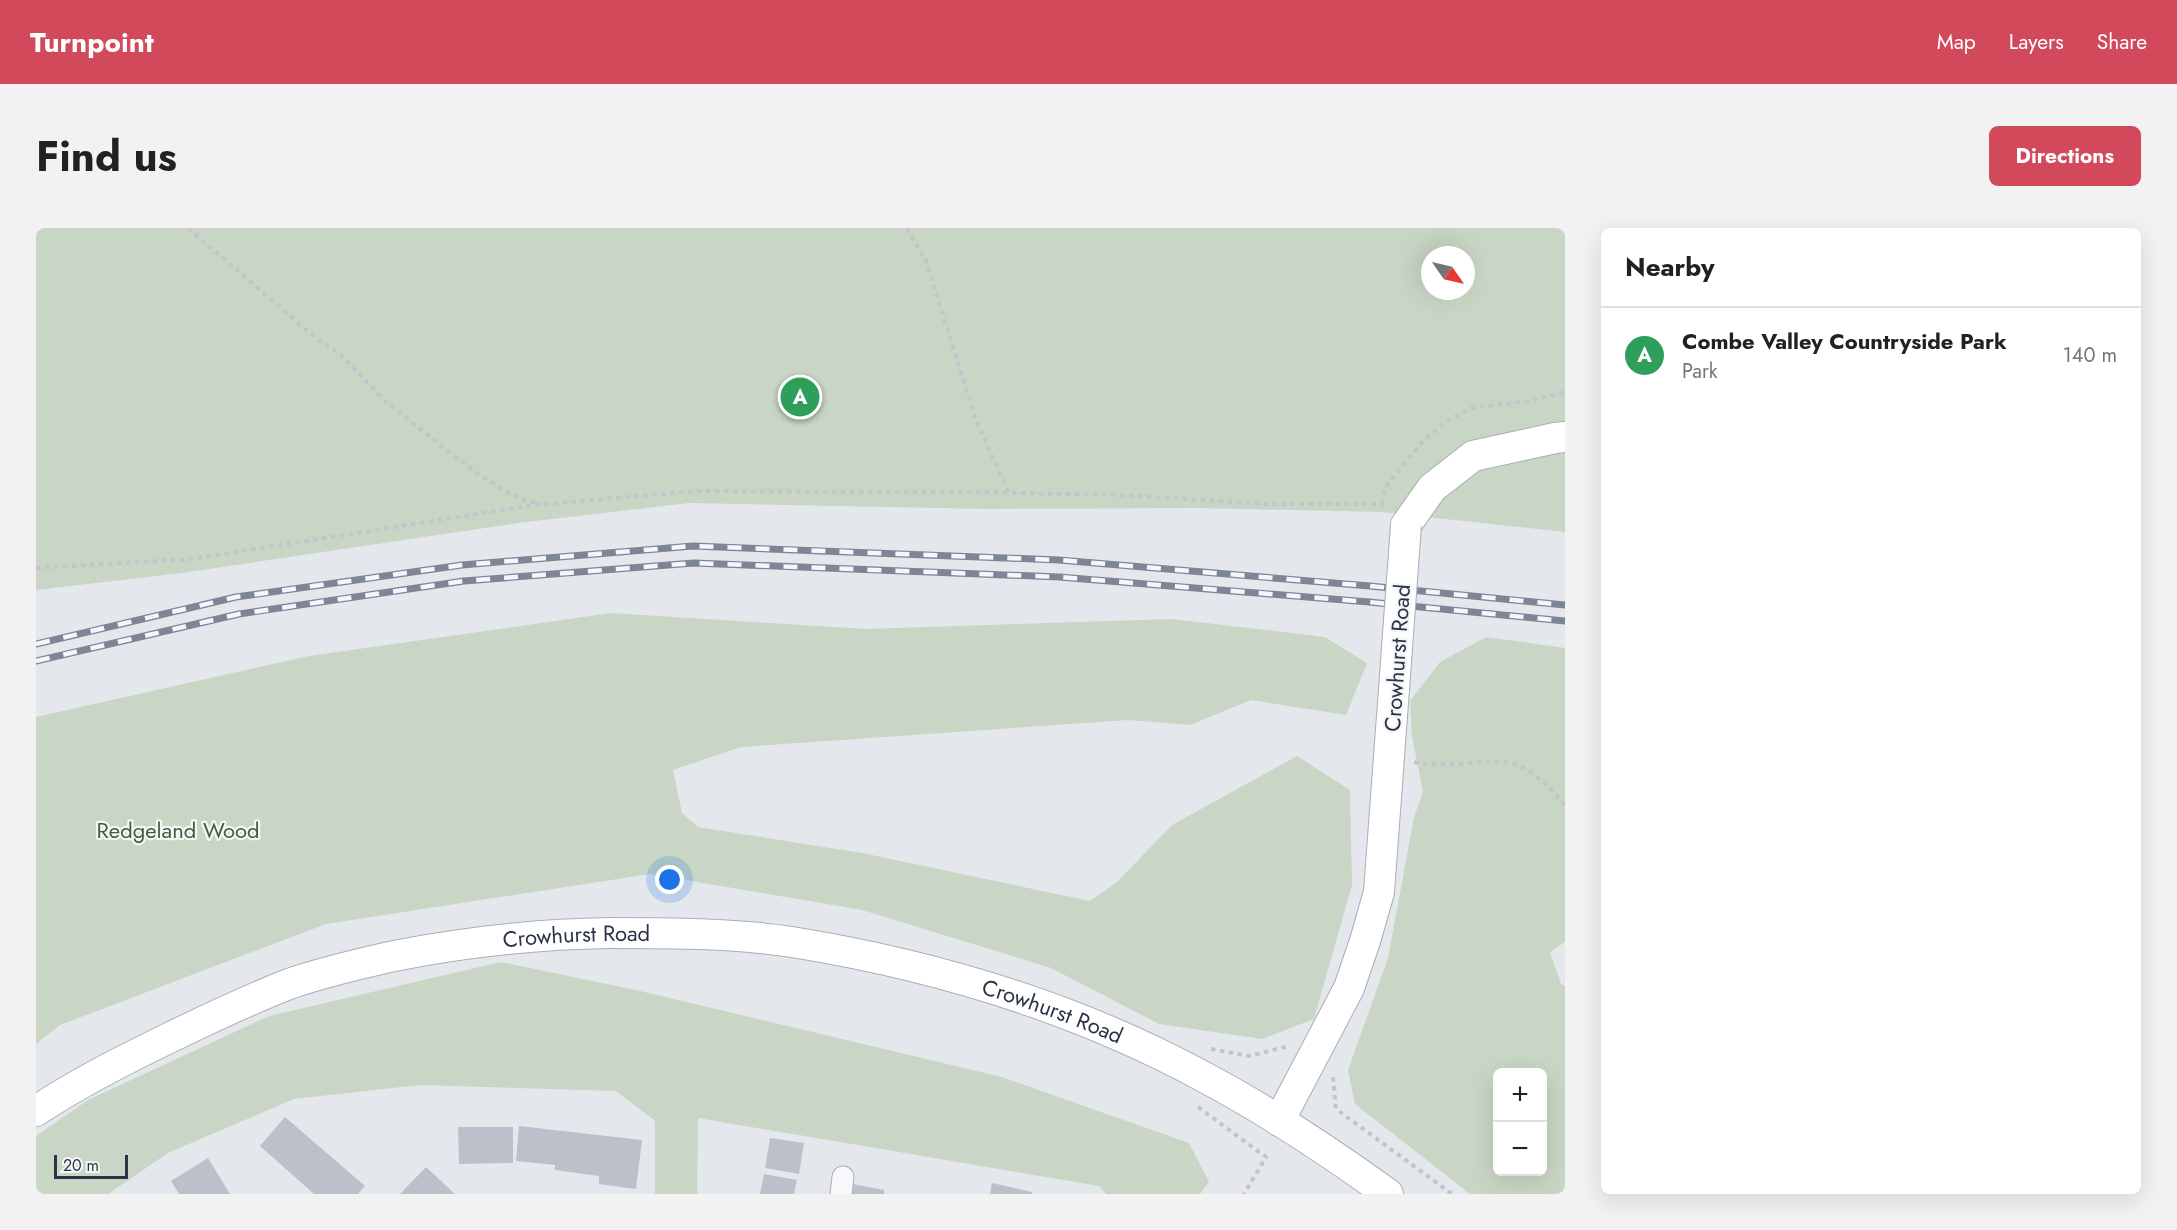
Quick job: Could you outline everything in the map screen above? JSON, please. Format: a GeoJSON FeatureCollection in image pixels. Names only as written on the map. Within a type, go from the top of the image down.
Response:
{"type":"FeatureCollection","features":[{"type":"Feature","properties":{"kind":"main road","name":"Crowhurst Road"},"geometry":{"type":"LineString","coordinates":[[36,1111],[125,1059],[197,1024],[291,984],[361,963],[440,947],[507,938],[575,934],[681,933],[789,942],[894,962],[980,985],[1079,1020],[1163,1056],[1207,1078],[1279,1121],[1348,988],[1379,892],[1406,525],[1432,488],[1473,456],[1565,437]]}},
{"type":"Feature","properties":{"kind":"main road"},"geometry":{"type":"LineString","coordinates":[[1279,1121],[1388,1194]]}},
{"type":"Feature","properties":{"kind":"path"},"geometry":{"type":"LineString","coordinates":[[188,228],[318,340],[340,354],[385,401],[472,470],[513,496],[540,504]]}},
{"type":"Feature","properties":{"kind":"path"},"geometry":{"type":"LineString","coordinates":[[907,228],[926,261],[977,423],[1009,492]]}},
{"type":"Feature","properties":{"kind":"path"},"geometry":{"type":"LineString","coordinates":[[36,568],[191,559],[540,504],[696,491],[1009,492],[1119,495],[1267,504],[1369,504]]}},
{"type":"Feature","properties":{"kind":"path"},"geometry":{"type":"LineString","coordinates":[[1390,758],[1430,765],[1490,760],[1512,763],[1540,779],[1565,805]]}},
{"type":"Feature","properties":{"kind":"green space"},"geometry":{"type":"Polygon","coordinates":[[[36,228],[1565,228],[1565,532],[1380,512],[1197,508],[989,509],[689,503],[518,523],[182,573],[36,590],[36,228]]]}},
{"type":"Feature","properties":{"kind":"green space","name":"Redgeland Wood"},"geometry":{"type":"Polygon","coordinates":[[[611,613],[865,629],[1172,619],[1325,637],[1367,663],[1346,715],[1251,700],[1190,725],[1128,720],[741,747],[673,770],[682,813],[698,827],[862,853],[1090,901],[1117,882],[1172,825],[1297,756],[1350,790],[1352,885],[1314,1019],[1262,1039],[1159,1024],[1051,968],[862,910],[650,874],[326,924],[60,1025],[36,1044],[36,717],[309,656],[611,613]]]}},
{"type":"Feature","properties":{"kind":"green space"},"geometry":{"type":"Polygon","coordinates":[[[1486,637],[1565,648],[1565,942],[1550,952],[1561,984],[1565,986],[1565,1194],[1470,1194],[1355,1104],[1348,1070],[1388,958],[1414,817],[1423,792],[1412,736],[1410,701],[1440,662],[1486,637]]]}},
{"type":"Feature","properties":{"kind":"green space"},"geometry":{"type":"Polygon","coordinates":[[[501,962],[636,990],[1002,1077],[1189,1143],[1209,1182],[1200,1194],[1106,1194],[1099,1186],[698,1118],[697,1194],[655,1194],[655,1121],[616,1091],[420,1085],[294,1099],[168,1153],[108,1194],[36,1194],[36,1136],[88,1100],[269,1016],[501,962]]]}},
{"type":"Feature","properties":{"kind":"building"},"geometry":{"type":"Polygon","coordinates":[[[285,1117],[365,1186],[358,1194],[314,1194],[260,1146],[285,1117]]]}},
{"type":"Feature","properties":{"kind":"building"},"geometry":{"type":"Polygon","coordinates":[[[519,1126],[642,1140],[636,1189],[599,1184],[599,1176],[555,1170],[555,1165],[516,1161],[519,1126]]]}},
{"type":"Feature","properties":{"kind":"building"},"geometry":{"type":"Polygon","coordinates":[[[458,1127],[513,1127],[513,1163],[459,1164],[458,1127]]]}},
{"type":"Feature","properties":{"kind":"building"},"geometry":{"type":"Polygon","coordinates":[[[770,1138],[804,1143],[799,1174],[765,1168],[770,1138]]]}},
{"type":"Feature","properties":{"kind":"building"},"geometry":{"type":"Polygon","coordinates":[[[208,1158],[230,1194],[179,1194],[171,1181],[208,1158]]]}},
{"type":"Feature","properties":{"kind":"building"},"geometry":{"type":"Polygon","coordinates":[[[426,1167],[455,1194],[400,1194],[426,1167]]]}},
{"type":"Feature","properties":{"kind":"building"},"geometry":{"type":"Polygon","coordinates":[[[764,1174],[797,1180],[794,1194],[760,1194],[764,1174]]]}},
{"type":"Feature","properties":{"kind":"building"},"geometry":{"type":"Polygon","coordinates":[[[992,1183],[1032,1192],[1032,1194],[990,1194],[992,1183]]]}},
{"type":"Feature","properties":{"kind":"building"},"geometry":{"type":"Polygon","coordinates":[[[853,1184],[884,1190],[884,1194],[851,1194],[853,1184]]]}},
{"type":"Feature","properties":{"kind":"railway"},"geometry":{"type":"LineString","coordinates":[[36,644],[236,597],[462,565],[693,546],[1059,560],[1565,605]]}},
{"type":"Feature","properties":{"kind":"railway"},"geometry":{"type":"LineString","coordinates":[[36,661],[239,614],[464,581],[694,563],[1059,577],[1369,602],[1565,621]]}},
{"type":"Feature","properties":{"kind":"place","name":"Combe Valley Countryside Park"},"geometry":{"type":"Point","coordinates":[800,397]}}]}
